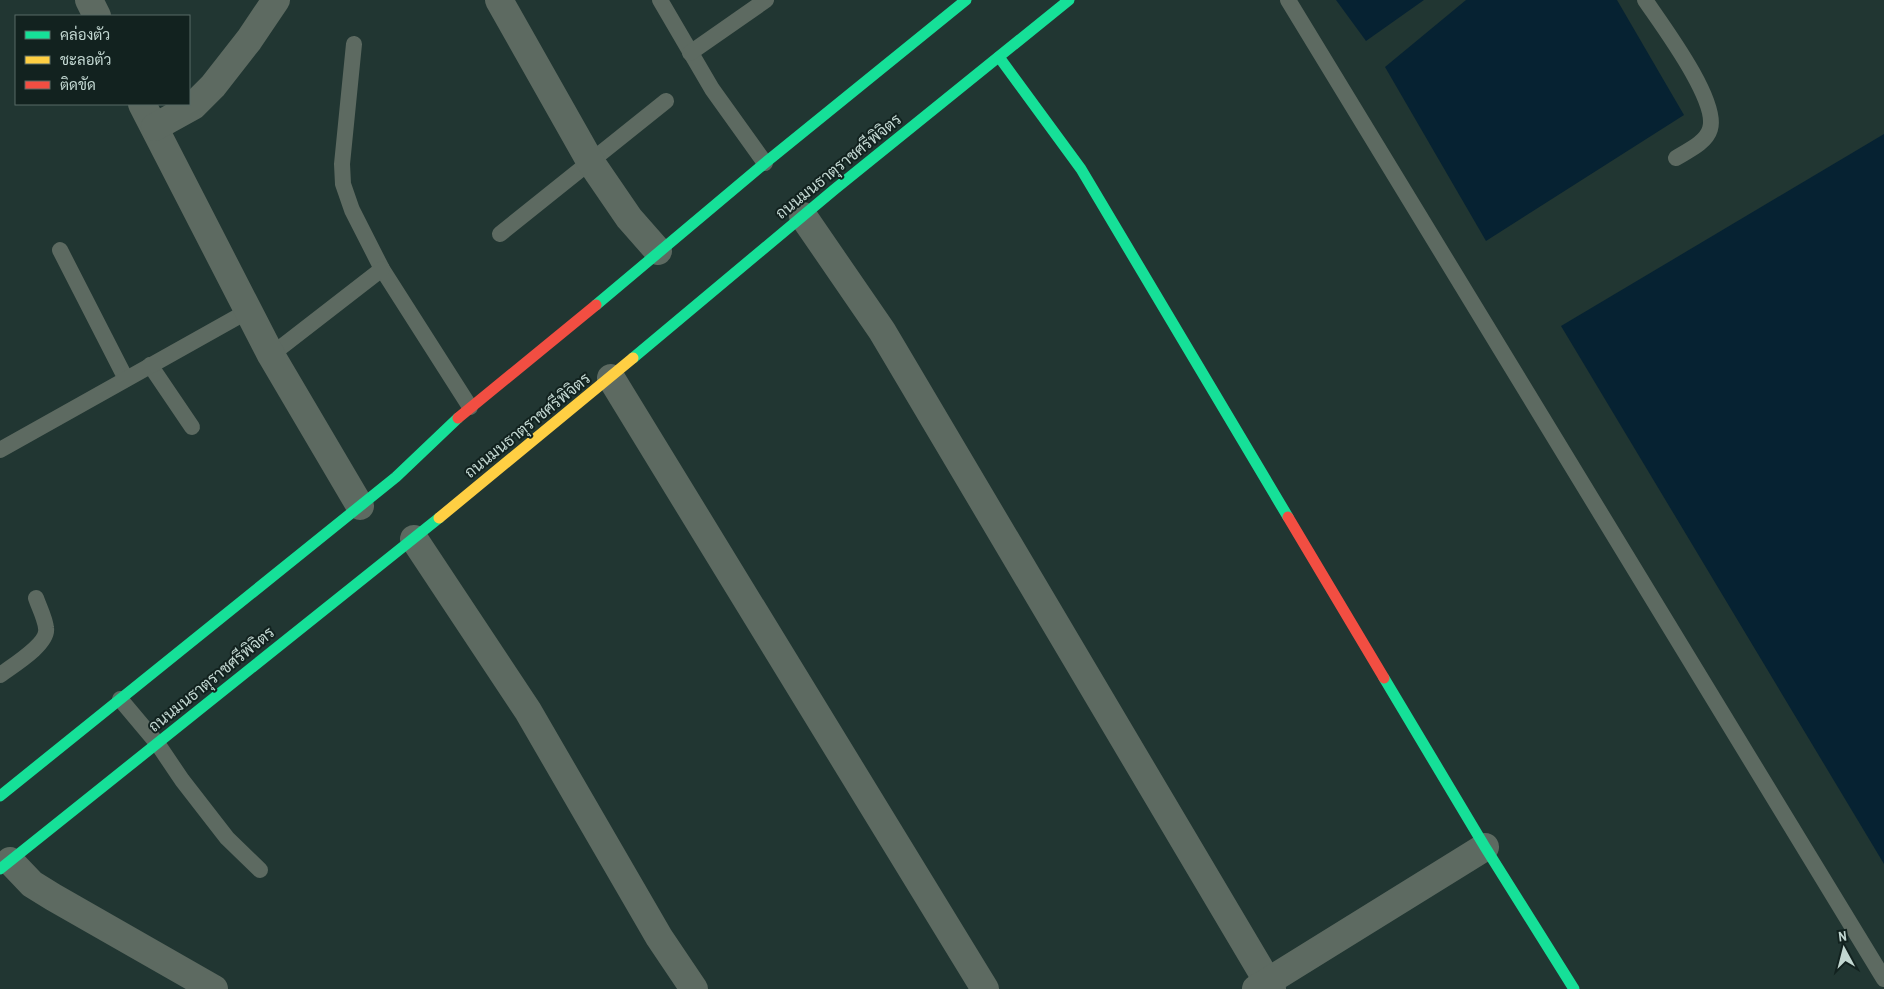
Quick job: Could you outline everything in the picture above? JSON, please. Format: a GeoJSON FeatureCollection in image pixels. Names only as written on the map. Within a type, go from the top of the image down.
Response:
{"type":"FeatureCollection","features":[{"type":"Feature","properties":{"kind":"street"},"geometry":{"type":"LineString","coordinates":[[89,0],[96,15]]}},
{"type":"Feature","properties":{"kind":"street"},"geometry":{"type":"LineString","coordinates":[[155,128],[193,106],[213,86],[249,40],[276,0]]}},
{"type":"Feature","properties":{"kind":"street"},"geometry":{"type":"LineString","coordinates":[[499,0],[590,161],[629,218],[658,251]]}},
{"type":"Feature","properties":{"kind":"street"},"geometry":{"type":"LineString","coordinates":[[0,795],[396,477],[470,407],[509,378],[658,251],[966,0]]}},
{"type":"Feature","properties":{"kind":"street","name":"ถนนมนธาตุราชศรีพิจิตร"},"geometry":{"type":"LineString","coordinates":[[5,865],[414,539],[610,378],[802,216],[1069,0]]}},
{"type":"Feature","properties":{"kind":"street"},"geometry":{"type":"LineString","coordinates":[[999,57],[1081,169],[1485,847],[1574,989]]}},
{"type":"Feature","properties":{"kind":"street"},"geometry":{"type":"LineString","coordinates":[[143,105],[271,355],[360,506]]}},
{"type":"Feature","properties":{"kind":"street"},"geometry":{"type":"LineString","coordinates":[[802,216],[882,331],[1265,987],[1485,847]]}},
{"type":"Feature","properties":{"kind":"street"},"geometry":{"type":"LineString","coordinates":[[610,378],[985,989]]}},
{"type":"Feature","properties":{"kind":"street"},"geometry":{"type":"LineString","coordinates":[[414,539],[528,711],[659,937],[694,989]]}},
{"type":"Feature","properties":{"kind":"street"},"geometry":{"type":"LineString","coordinates":[[5,865],[53,897],[214,989]]}},
{"type":"Feature","properties":{"kind":"lane"},"geometry":{"type":"LineString","coordinates":[[660,0],[712,89],[765,163]]}},
{"type":"Feature","properties":{"kind":"lane"},"geometry":{"type":"LineString","coordinates":[[690,53],[766,0]]}},
{"type":"Feature","properties":{"kind":"lane"},"geometry":{"type":"LineString","coordinates":[[1288,0],[1884,979]]}},
{"type":"Feature","properties":{"kind":"lane"},"geometry":{"type":"LineString","coordinates":[[1645,0],[1688,64],[1711,113],[1710,128],[1705,139],[1676,158]]}},
{"type":"Feature","properties":{"kind":"lane"},"geometry":{"type":"LineString","coordinates":[[354,44],[342,164],[343,184],[352,210],[382,269],[470,407]]}},
{"type":"Feature","properties":{"kind":"lane"},"geometry":{"type":"LineString","coordinates":[[500,234],[666,101]]}},
{"type":"Feature","properties":{"kind":"lane"},"geometry":{"type":"LineString","coordinates":[[60,250],[126,378]]}},
{"type":"Feature","properties":{"kind":"lane"},"geometry":{"type":"LineString","coordinates":[[271,355],[382,269]]}},
{"type":"Feature","properties":{"kind":"lane"},"geometry":{"type":"LineString","coordinates":[[0,450],[248,311]]}},
{"type":"Feature","properties":{"kind":"lane"},"geometry":{"type":"LineString","coordinates":[[150,365],[167,393],[192,427]]}},
{"type":"Feature","properties":{"kind":"lane"},"geometry":{"type":"LineString","coordinates":[[0,675],[45,639],[47,630],[36,598]]}},
{"type":"Feature","properties":{"kind":"lane"},"geometry":{"type":"LineString","coordinates":[[120,699],[157,743],[182,780],[222,831],[260,870]]}},
{"type":"Feature","properties":{"kind":"water"},"geometry":{"type":"Polygon","coordinates":[[[1336,0],[1424,0],[1366,41],[1336,0]]]}},
{"type":"Feature","properties":{"kind":"water"},"geometry":{"type":"Polygon","coordinates":[[[1466,0],[1617,0],[1684,115],[1486,241],[1385,67],[1466,0]]]}},
{"type":"Feature","properties":{"kind":"water"},"geometry":{"type":"Polygon","coordinates":[[[1884,134],[1884,864],[1561,326],[1884,134]]]}},
{"type":"Feature","properties":{"kind":"traffic: fast"},"geometry":{"type":"LineString","coordinates":[[596,305],[765,163],[966,0]]}},
{"type":"Feature","properties":{"kind":"traffic: fast"},"geometry":{"type":"LineString","coordinates":[[633,358],[835,189],[1069,0]]}},
{"type":"Feature","properties":{"kind":"traffic: fast"},"geometry":{"type":"LineString","coordinates":[[999,57],[1081,169],[1288,517]]}},
{"type":"Feature","properties":{"kind":"traffic: fast"},"geometry":{"type":"LineString","coordinates":[[0,796],[396,477],[458,418]]}},
{"type":"Feature","properties":{"kind":"traffic: fast"},"geometry":{"type":"LineString","coordinates":[[0,869],[439,518]]}},
{"type":"Feature","properties":{"kind":"traffic: fast"},"geometry":{"type":"LineString","coordinates":[[1384,678],[1485,847],[1574,989]]}},
{"type":"Feature","properties":{"kind":"traffic: slow"},"geometry":{"type":"LineString","coordinates":[[439,518],[633,358]]}},
{"type":"Feature","properties":{"kind":"traffic: jam"},"geometry":{"type":"LineString","coordinates":[[458,418],[596,305]]}},
{"type":"Feature","properties":{"kind":"traffic: jam"},"geometry":{"type":"LineString","coordinates":[[1288,517],[1384,678]]}}]}
